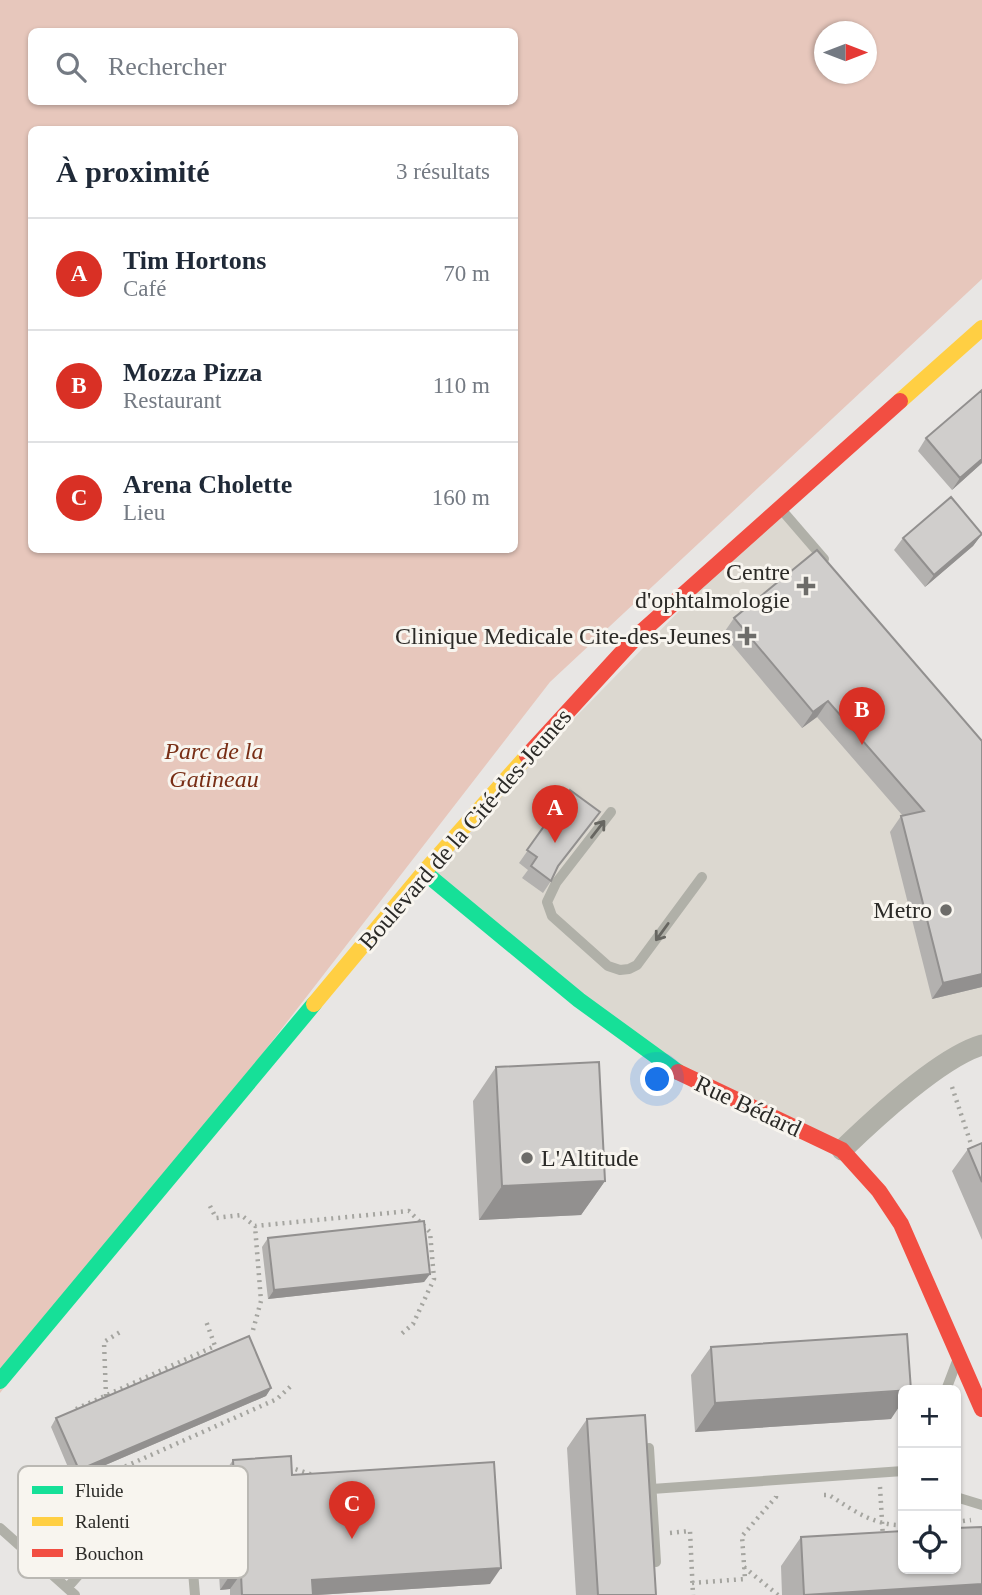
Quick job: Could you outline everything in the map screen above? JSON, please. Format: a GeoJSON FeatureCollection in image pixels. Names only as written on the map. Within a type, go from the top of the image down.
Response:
{"type":"FeatureCollection","features":[{"type":"Feature","properties":{"kind":"street","name":"Boulevard de la Cité-des-Jeunes"},"geometry":{"type":"LineString","coordinates":[[0,1381],[424,872],[638,635],[982,328]]}},
{"type":"Feature","properties":{"kind":"street","name":"Rue Bédard"},"geometry":{"type":"LineString","coordinates":[[424,872],[579,1000],[653,1056],[683,1075],[842,1150],[879,1191],[901,1224],[982,1409]]}},
{"type":"Feature","properties":{"kind":"street"},"geometry":{"type":"LineString","coordinates":[[842,1150],[931,1073],[972,1048],[982,1045]]}},
{"type":"Feature","properties":{"kind":"lane"},"geometry":{"type":"LineString","coordinates":[[780,508],[829,565]]}},
{"type":"Feature","properties":{"kind":"lane"},"geometry":{"type":"LineString","coordinates":[[611,812],[556,883],[547,902],[552,916],[608,966],[620,970],[637,965],[702,877]]}},
{"type":"Feature","properties":{"kind":"lane"},"geometry":{"type":"LineString","coordinates":[[948,1385],[959,1355]]}},
{"type":"Feature","properties":{"kind":"lane"},"geometry":{"type":"LineString","coordinates":[[649,1448],[656,1562]]}},
{"type":"Feature","properties":{"kind":"lane"},"geometry":{"type":"LineString","coordinates":[[652,1489],[898,1472]]}},
{"type":"Feature","properties":{"kind":"lane"},"geometry":{"type":"LineString","coordinates":[[961,1499],[982,1505]]}},
{"type":"Feature","properties":{"kind":"lane"},"geometry":{"type":"LineString","coordinates":[[0,1528],[18,1544]]}},
{"type":"Feature","properties":{"kind":"lane"},"geometry":{"type":"LineString","coordinates":[[56,1578],[71,1591]]}},
{"type":"Feature","properties":{"kind":"path"},"geometry":{"type":"LineString","coordinates":[[952,1087],[976,1157]]}},
{"type":"Feature","properties":{"kind":"path"},"geometry":{"type":"LineString","coordinates":[[973,1148],[982,1143]]}},
{"type":"Feature","properties":{"kind":"path"},"geometry":{"type":"LineString","coordinates":[[211,1206],[216,1218],[241,1215],[256,1226],[409,1211],[430,1232],[434,1279],[413,1324],[399,1336]]}},
{"type":"Feature","properties":{"kind":"path"},"geometry":{"type":"LineString","coordinates":[[253,1330],[261,1301],[256,1226]]}},
{"type":"Feature","properties":{"kind":"path"},"geometry":{"type":"LineString","coordinates":[[76,1409],[215,1346],[206,1321]]}},
{"type":"Feature","properties":{"kind":"path"},"geometry":{"type":"LineString","coordinates":[[106,1395],[104,1342],[120,1332]]}},
{"type":"Feature","properties":{"kind":"path"},"geometry":{"type":"LineString","coordinates":[[126,1466],[277,1399],[292,1385]]}},
{"type":"Feature","properties":{"kind":"path"},"geometry":{"type":"LineString","coordinates":[[279,1467],[291,1467],[315,1476]]}},
{"type":"Feature","properties":{"kind":"path"},"geometry":{"type":"LineString","coordinates":[[879,1474],[883,1546]]}},
{"type":"Feature","properties":{"kind":"path"},"geometry":{"type":"LineString","coordinates":[[692,1583],[745,1578],[742,1536],[776,1497],[775,1479]]}},
{"type":"Feature","properties":{"kind":"path"},"geometry":{"type":"LineString","coordinates":[[816,1496],[829,1495],[863,1517],[883,1524],[898,1525]]}},
{"type":"Feature","properties":{"kind":"path"},"geometry":{"type":"LineString","coordinates":[[776,1497],[789,1497]]}},
{"type":"Feature","properties":{"kind":"path"},"geometry":{"type":"LineString","coordinates":[[961,1521],[979,1519]]}},
{"type":"Feature","properties":{"kind":"path"},"geometry":{"type":"LineString","coordinates":[[655,1535],[690,1531],[693,1595]]}},
{"type":"Feature","properties":{"kind":"path"},"geometry":{"type":"LineString","coordinates":[[744,1566],[778,1595]]}},
{"type":"Feature","properties":{"kind":"shaded area"},"geometry":{"type":"Polygon","coordinates":[[[780,508],[982,742],[982,1045],[842,1150],[683,1075],[424,872],[780,508]]]}},
{"type":"Feature","properties":{"kind":"green space","name":"Parc de la Gatineau"},"geometry":{"type":"Polygon","coordinates":[[[0,0],[982,0],[982,279],[550,682],[0,1393],[0,0]]]}},
{"type":"Feature","properties":{"kind":"building"},"geometry":{"type":"Polygon","coordinates":[[[982,390],[982,459],[960,478],[926,438],[982,390]]]}},
{"type":"Feature","properties":{"kind":"building"},"geometry":{"type":"Polygon","coordinates":[[[951,497],[982,534],[934,575],[903,538],[951,497]]]}},
{"type":"Feature","properties":{"kind":"building"},"geometry":{"type":"Polygon","coordinates":[[[817,550],[982,741],[982,974],[943,983],[901,816],[924,811],[828,701],[813,712],[734,618],[817,550]]]}},
{"type":"Feature","properties":{"kind":"building"},"geometry":{"type":"Polygon","coordinates":[[[570,790],[600,812],[558,866],[551,881],[531,866],[537,857],[527,850],[570,790]]]}},
{"type":"Feature","properties":{"kind":"building"},"geometry":{"type":"Polygon","coordinates":[[[599,1062],[605,1181],[502,1186],[496,1067],[599,1062]]]}},
{"type":"Feature","properties":{"kind":"building"},"geometry":{"type":"Polygon","coordinates":[[[982,1143],[982,1182],[968,1149],[982,1143]]]}},
{"type":"Feature","properties":{"kind":"building"},"geometry":{"type":"Polygon","coordinates":[[[424,1221],[430,1274],[274,1290],[268,1238],[424,1221]]]}},
{"type":"Feature","properties":{"kind":"building"},"geometry":{"type":"Polygon","coordinates":[[[907,1334],[911,1385],[898,1385],[898,1391],[715,1403],[711,1347],[907,1334]]]}},
{"type":"Feature","properties":{"kind":"building"},"geometry":{"type":"Polygon","coordinates":[[[249,1336],[271,1388],[88,1466],[77,1466],[56,1418],[249,1336]]]}},
{"type":"Feature","properties":{"kind":"building"},"geometry":{"type":"Polygon","coordinates":[[[645,1415],[656,1595],[598,1595],[587,1419],[645,1415]]]}},
{"type":"Feature","properties":{"kind":"building"},"geometry":{"type":"Polygon","coordinates":[[[291,1456],[292,1475],[494,1462],[501,1568],[312,1580],[313,1595],[242,1595],[241,1578],[248,1578],[248,1466],[233,1466],[233,1460],[291,1456]]]}},
{"type":"Feature","properties":{"kind":"building"},"geometry":{"type":"Polygon","coordinates":[[[982,1527],[982,1584],[804,1595],[801,1537],[898,1531],[898,1574],[961,1574],[961,1528],[982,1527]]]}},
{"type":"Feature","properties":{"kind":"traffic: fast"},"geometry":{"type":"LineString","coordinates":[[424,872],[579,1000],[678,1072]]}},
{"type":"Feature","properties":{"kind":"traffic: fast"},"geometry":{"type":"LineString","coordinates":[[0,1381],[314,1004]]}},
{"type":"Feature","properties":{"kind":"traffic: slow"},"geometry":{"type":"LineString","coordinates":[[900,401],[982,328]]}},
{"type":"Feature","properties":{"kind":"traffic: slow"},"geometry":{"type":"LineString","coordinates":[[314,1004],[424,872],[527,756]]}},
{"type":"Feature","properties":{"kind":"traffic: jam"},"geometry":{"type":"LineString","coordinates":[[527,756],[638,635],[900,401]]}},
{"type":"Feature","properties":{"kind":"traffic: jam"},"geometry":{"type":"LineString","coordinates":[[678,1072],[842,1150],[879,1191],[901,1224],[982,1409]]}},
{"type":"Feature","properties":{"kind":"place","name":"Centre d'ophtalmologie"},"geometry":{"type":"Point","coordinates":[806,586]}},
{"type":"Feature","properties":{"kind":"place","name":"Clinique Medicale Cite-des-Jeunes"},"geometry":{"type":"Point","coordinates":[747,636]}},
{"type":"Feature","properties":{"kind":"place","name":"Mozza Pizza"},"geometry":{"type":"Point","coordinates":[862,745]}},
{"type":"Feature","properties":{"kind":"place","name":"Tim Hortons"},"geometry":{"type":"Point","coordinates":[555,843]}},
{"type":"Feature","properties":{"kind":"place","name":"Metro"},"geometry":{"type":"Point","coordinates":[946,910]}},
{"type":"Feature","properties":{"kind":"place","name":"L'Altitude"},"geometry":{"type":"Point","coordinates":[527,1158]}},
{"type":"Feature","properties":{"kind":"place","name":"Arena Cholette"},"geometry":{"type":"Point","coordinates":[352,1539]}}]}
